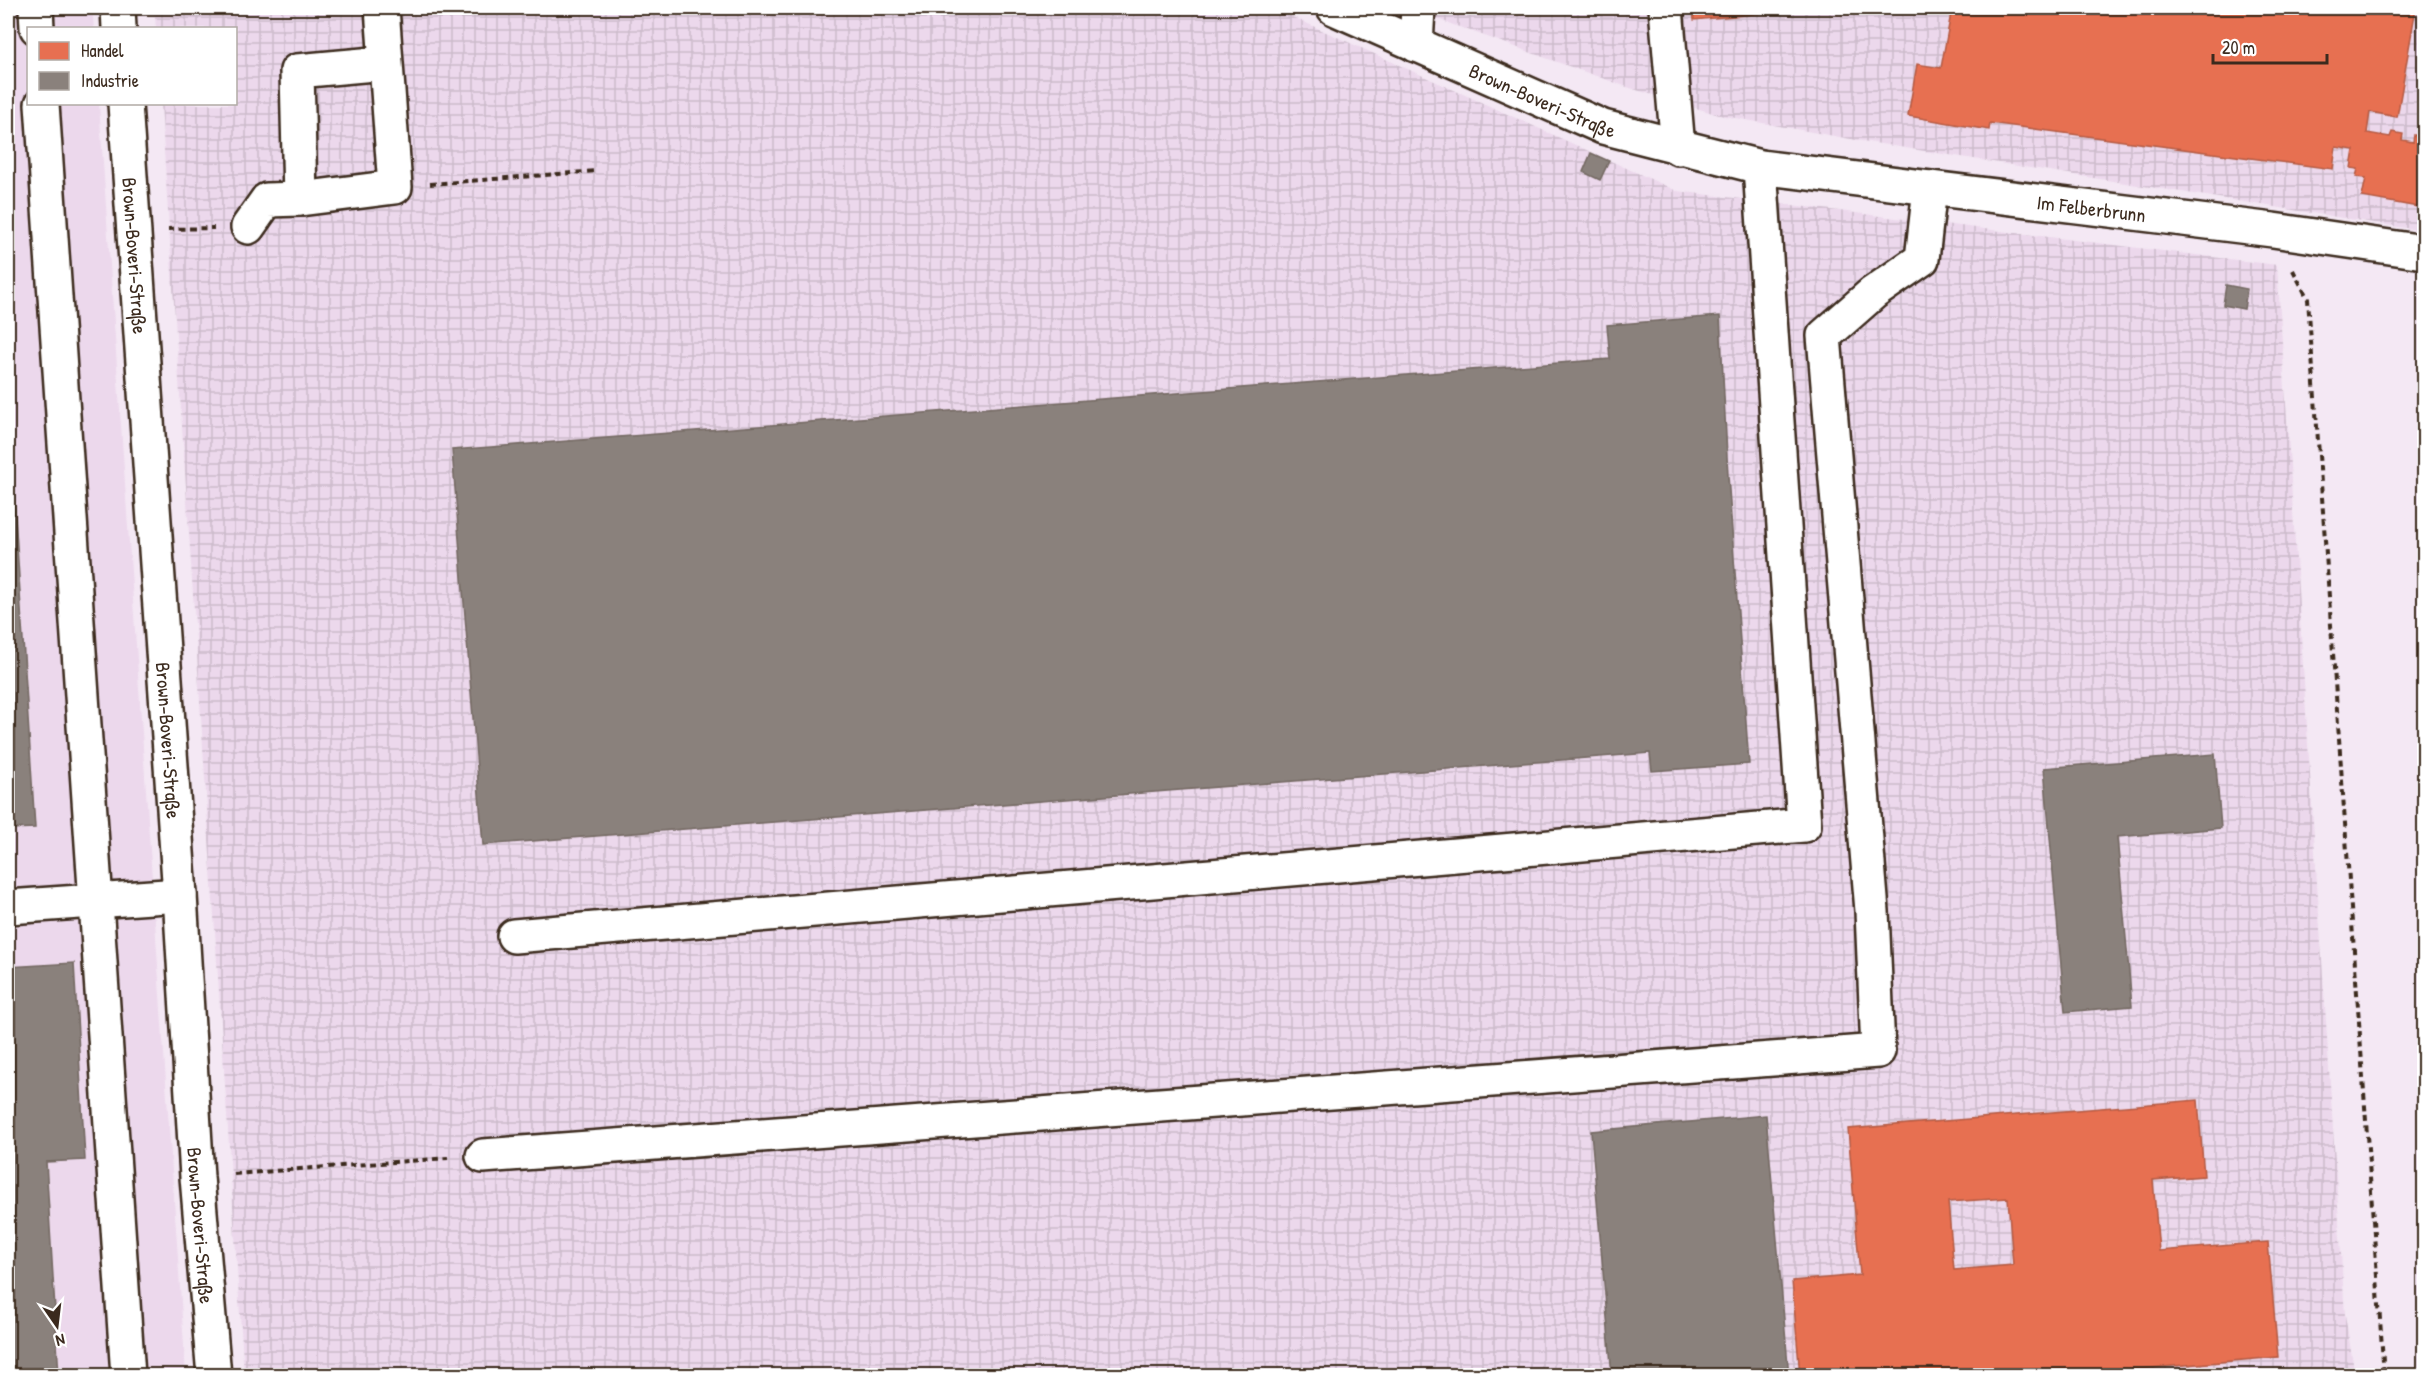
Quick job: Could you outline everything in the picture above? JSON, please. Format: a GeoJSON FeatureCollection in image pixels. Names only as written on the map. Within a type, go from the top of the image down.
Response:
{"type":"FeatureCollection","features":[{"type":"Feature","properties":{"kind":"street"},"geometry":{"type":"LineString","coordinates":[[36,8],[37,27]]}},
{"type":"Feature","properties":{"kind":"street"},"geometry":{"type":"LineString","coordinates":[[118,8],[119,27]]}},
{"type":"Feature","properties":{"kind":"street"},"geometry":{"type":"LineString","coordinates":[[248,227],[267,200],[300,199],[395,187],[382,8]]}},
{"type":"Feature","properties":{"kind":"street","name":"Brown-Boveri-Straße"},"geometry":{"type":"LineString","coordinates":[[1334,8],[1603,127],[1678,148],[1760,167]]}},
{"type":"Feature","properties":{"kind":"street"},"geometry":{"type":"LineString","coordinates":[[1416,45],[1418,8]]}},
{"type":"Feature","properties":{"kind":"street"},"geometry":{"type":"LineString","coordinates":[[1666,8],[1678,148]]}},
{"type":"Feature","properties":{"kind":"street"},"geometry":{"type":"LineString","coordinates":[[300,199],[297,71],[385,63]]}},
{"type":"Feature","properties":{"kind":"street"},"geometry":{"type":"LineString","coordinates":[[42,105],[128,1376]]}},
{"type":"Feature","properties":{"kind":"street","name":"Brown-Boveri-Straße"},"geometry":{"type":"LineString","coordinates":[[125,105],[180,895],[197,1177],[214,1376]]}},
{"type":"Feature","properties":{"kind":"street"},"geometry":{"type":"LineString","coordinates":[[514,936],[1804,825],[1760,167]]}},
{"type":"Feature","properties":{"kind":"street","name":"Im Felberbrunn"},"geometry":{"type":"LineString","coordinates":[[1760,167],[2273,230],[2424,252]]}},
{"type":"Feature","properties":{"kind":"street"},"geometry":{"type":"LineString","coordinates":[[483,1156],[1878,1051],[1871,899],[1824,336],[1873,293],[1922,259],[1930,188]]}},
{"type":"Feature","properties":{"kind":"street"},"geometry":{"type":"LineString","coordinates":[[8,907],[180,895]]}},
{"type":"Feature","properties":{"kind":"path"},"geometry":{"type":"LineString","coordinates":[[395,187],[597,171]]}},
{"type":"Feature","properties":{"kind":"path"},"geometry":{"type":"LineString","coordinates":[[134,230],[248,227]]}},
{"type":"Feature","properties":{"kind":"path"},"geometry":{"type":"LineString","coordinates":[[2273,230],[2308,299],[2384,1376]]}},
{"type":"Feature","properties":{"kind":"path"},"geometry":{"type":"LineString","coordinates":[[197,1177],[483,1156]]}},
{"type":"Feature","properties":{"kind":"shaded area"},"geometry":{"type":"Polygon","coordinates":[[[8,8],[92,8],[94,27],[27,27],[27,105],[99,105],[186,1375],[8,1375],[8,8]]]}},
{"type":"Feature","properties":{"kind":"shaded area"},"geometry":{"type":"Polygon","coordinates":[[[154,8],[1273,8],[1677,191],[2277,265],[2345,1315],[2355,1375],[244,1375],[161,105],[237,105],[237,27],[156,27],[154,8]]]}},
{"type":"Feature","properties":{"kind":"shaded area"},"geometry":{"type":"Polygon","coordinates":[[[1406,8],[2424,8],[2424,231],[1856,140],[1719,115],[1630,88],[1406,8]]]}},
{"type":"Feature","properties":{"kind":"building: Handel"},"geometry":{"type":"Polygon","coordinates":[[[1693,8],[1814,8],[1694,20],[1693,8]]]}},
{"type":"Feature","properties":{"kind":"building: Handel"},"geometry":{"type":"Polygon","coordinates":[[[1952,8],[2416,8],[2397,117],[2370,112],[2367,133],[2390,137],[2392,132],[2403,134],[2402,140],[2413,142],[2414,135],[2424,137],[2424,208],[2362,197],[2366,178],[2356,177],[2358,169],[2351,168],[2354,150],[2336,147],[2333,169],[1990,123],[1989,130],[1908,116],[1917,64],[1941,68],[1952,8]]]}},
{"type":"Feature","properties":{"kind":"building: Handel"},"geometry":{"type":"Polygon","coordinates":[[[2198,1100],[2204,1176],[2153,1180],[2159,1251],[2268,1242],[2278,1357],[2058,1376],[1800,1376],[1792,1281],[1860,1275],[1848,1129],[2198,1100]],[[2008,1198],[1948,1202],[1954,1270],[2013,1265],[2008,1198]]]}},
{"type":"Feature","properties":{"kind":"building: Industrie"},"geometry":{"type":"Polygon","coordinates":[[[1591,153],[1609,161],[1600,180],[1583,172],[1591,153]]]}},
{"type":"Feature","properties":{"kind":"building: Industrie"},"geometry":{"type":"Polygon","coordinates":[[[2226,285],[2247,289],[2244,309],[2223,305],[2226,285]]]}},
{"type":"Feature","properties":{"kind":"building: Industrie"},"geometry":{"type":"Polygon","coordinates":[[[1720,316],[1728,476],[1749,764],[1652,771],[1650,753],[483,845],[452,450],[1610,359],[1607,325],[1720,316]]]}},
{"type":"Feature","properties":{"kind":"building: Industrie"},"geometry":{"type":"Polygon","coordinates":[[[8,405],[35,828],[8,829],[8,405]]]}},
{"type":"Feature","properties":{"kind":"building: Industrie"},"geometry":{"type":"Polygon","coordinates":[[[2215,754],[2221,828],[2117,837],[2132,1006],[2065,1012],[2044,768],[2215,754]]]}},
{"type":"Feature","properties":{"kind":"building: Industrie"},"geometry":{"type":"Polygon","coordinates":[[[74,963],[85,1160],[46,1162],[59,1376],[8,1376],[8,967],[74,963]]]}},
{"type":"Feature","properties":{"kind":"building: Industrie"},"geometry":{"type":"Polygon","coordinates":[[[1766,1115],[1789,1376],[1612,1376],[1591,1131],[1766,1115]]]}}]}
